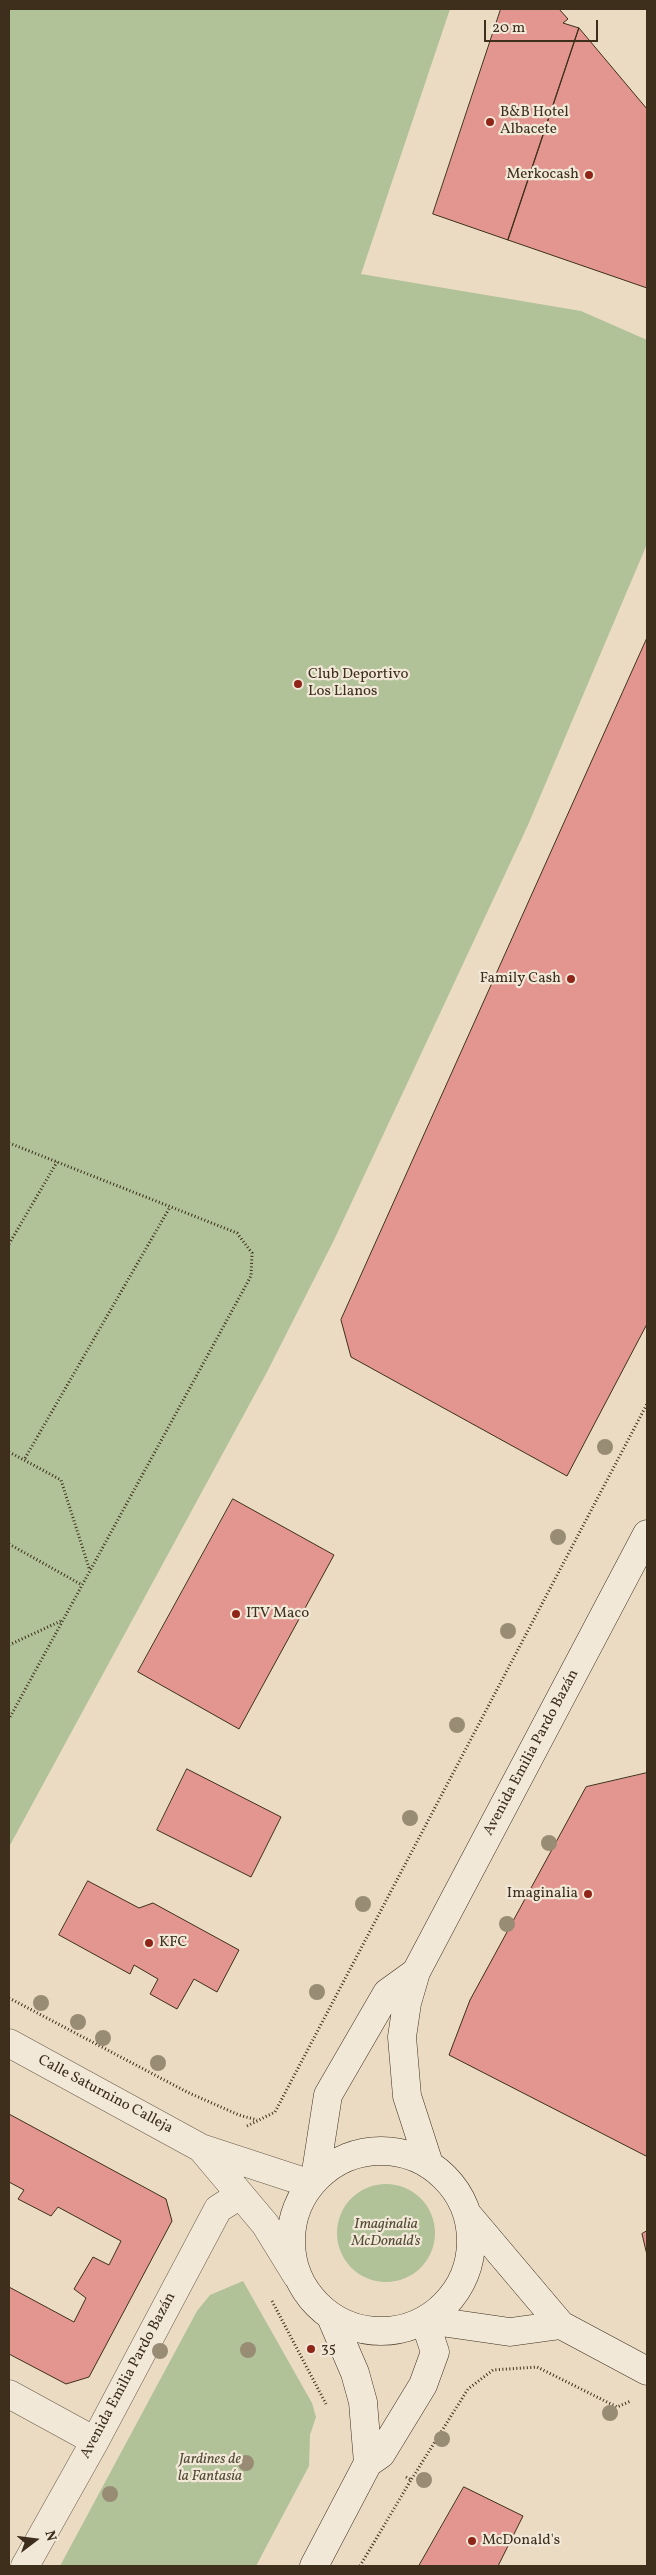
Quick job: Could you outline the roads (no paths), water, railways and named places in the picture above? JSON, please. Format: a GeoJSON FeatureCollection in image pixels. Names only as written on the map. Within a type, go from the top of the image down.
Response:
{"type":"FeatureCollection","features":[{"type":"Feature","properties":{"kind":"street","name":"Avenida Emilia Pardo Bazán"},"geometry":{"type":"LineString","coordinates":[[429,2164],[407,2096],[402,2037],[407,2003],[416,1972],[647,1534]]}},
{"type":"Feature","properties":{"kind":"street","name":"Avenida Emilia Pardo Bazán"},"geometry":{"type":"LineString","coordinates":[[313,2181],[328,2095],[387,1994],[416,1972]]}},
{"type":"Feature","properties":{"kind":"street","name":"Calle Saturnino Calleja"},"geometry":{"type":"LineString","coordinates":[[9,2043],[201,2148],[313,2181]]}},
{"type":"Feature","properties":{"kind":"street","name":"Calle Saturnino Calleja"},"geometry":{"type":"LineString","coordinates":[[201,2148],[264,2224],[311,2299],[331,2317]]}},
{"type":"Feature","properties":{"kind":"street"},"geometry":{"type":"LineString","coordinates":[[297,2276],[290,2250],[292,2223],[301,2198],[313,2181],[335,2162],[358,2153],[384,2150],[408,2154],[429,2164],[446,2178],[455,2189],[468,2215],[561,2325],[647,2371]]}},
{"type":"Feature","properties":{"kind":"street","name":"Avenida Emilia Pardo Bazán"},"geometry":{"type":"LineString","coordinates":[[25,2566],[95,2441],[218,2208],[240,2195]]}},
{"type":"Feature","properties":{"kind":"street"},"geometry":{"type":"LineString","coordinates":[[331,2317],[355,2329],[381,2332],[407,2328],[426,2321],[447,2303],[464,2277],[469,2262],[471,2239],[468,2215]]}},
{"type":"Feature","properties":{"kind":"street"},"geometry":{"type":"LineString","coordinates":[[331,2317],[355,2373],[363,2402],[371,2461]]}},
{"type":"Feature","properties":{"kind":"street"},"geometry":{"type":"LineString","coordinates":[[426,2321],[510,2332],[561,2325]]}},
{"type":"Feature","properties":{"kind":"street"},"geometry":{"type":"LineString","coordinates":[[314,2566],[371,2461],[381,2454],[423,2385],[435,2352],[426,2321]]}},
{"type":"Feature","properties":{"kind":"street"},"geometry":{"type":"LineString","coordinates":[[9,2394],[95,2441]]}},
{"type":"Feature","properties":{"kind":"place","name":"B&B Hotel Albacete"},"geometry":{"type":"Point","coordinates":[490,122]}},
{"type":"Feature","properties":{"kind":"place","name":"Merkocash"},"geometry":{"type":"Point","coordinates":[589,175]}},
{"type":"Feature","properties":{"kind":"place","name":"Club Deportivo Los Llanos"},"geometry":{"type":"Point","coordinates":[298,684]}},
{"type":"Feature","properties":{"kind":"place","name":"Family Cash"},"geometry":{"type":"Point","coordinates":[571,979]}},
{"type":"Feature","properties":{"kind":"place","name":"ITV Maco"},"geometry":{"type":"Point","coordinates":[236,1614]}},
{"type":"Feature","properties":{"kind":"place","name":"Imaginalia"},"geometry":{"type":"Point","coordinates":[588,1894]}},
{"type":"Feature","properties":{"kind":"place","name":"KFC"},"geometry":{"type":"Point","coordinates":[149,1943]}},
{"type":"Feature","properties":{"kind":"place","name":"35"},"geometry":{"type":"Point","coordinates":[311,2349]}},
{"type":"Feature","properties":{"kind":"place","name":"McDonald's"},"geometry":{"type":"Point","coordinates":[472,2541]}},
{"type":"Feature","properties":{"kind":"park label","name":"Imaginalia McDonald's"},"geometry":{"type":"Point","coordinates":[386,2234]}},
{"type":"Feature","properties":{"kind":"park label","name":"Jardines de la Fantasía"},"geometry":{"type":"Point","coordinates":[210,2468]}}]}
